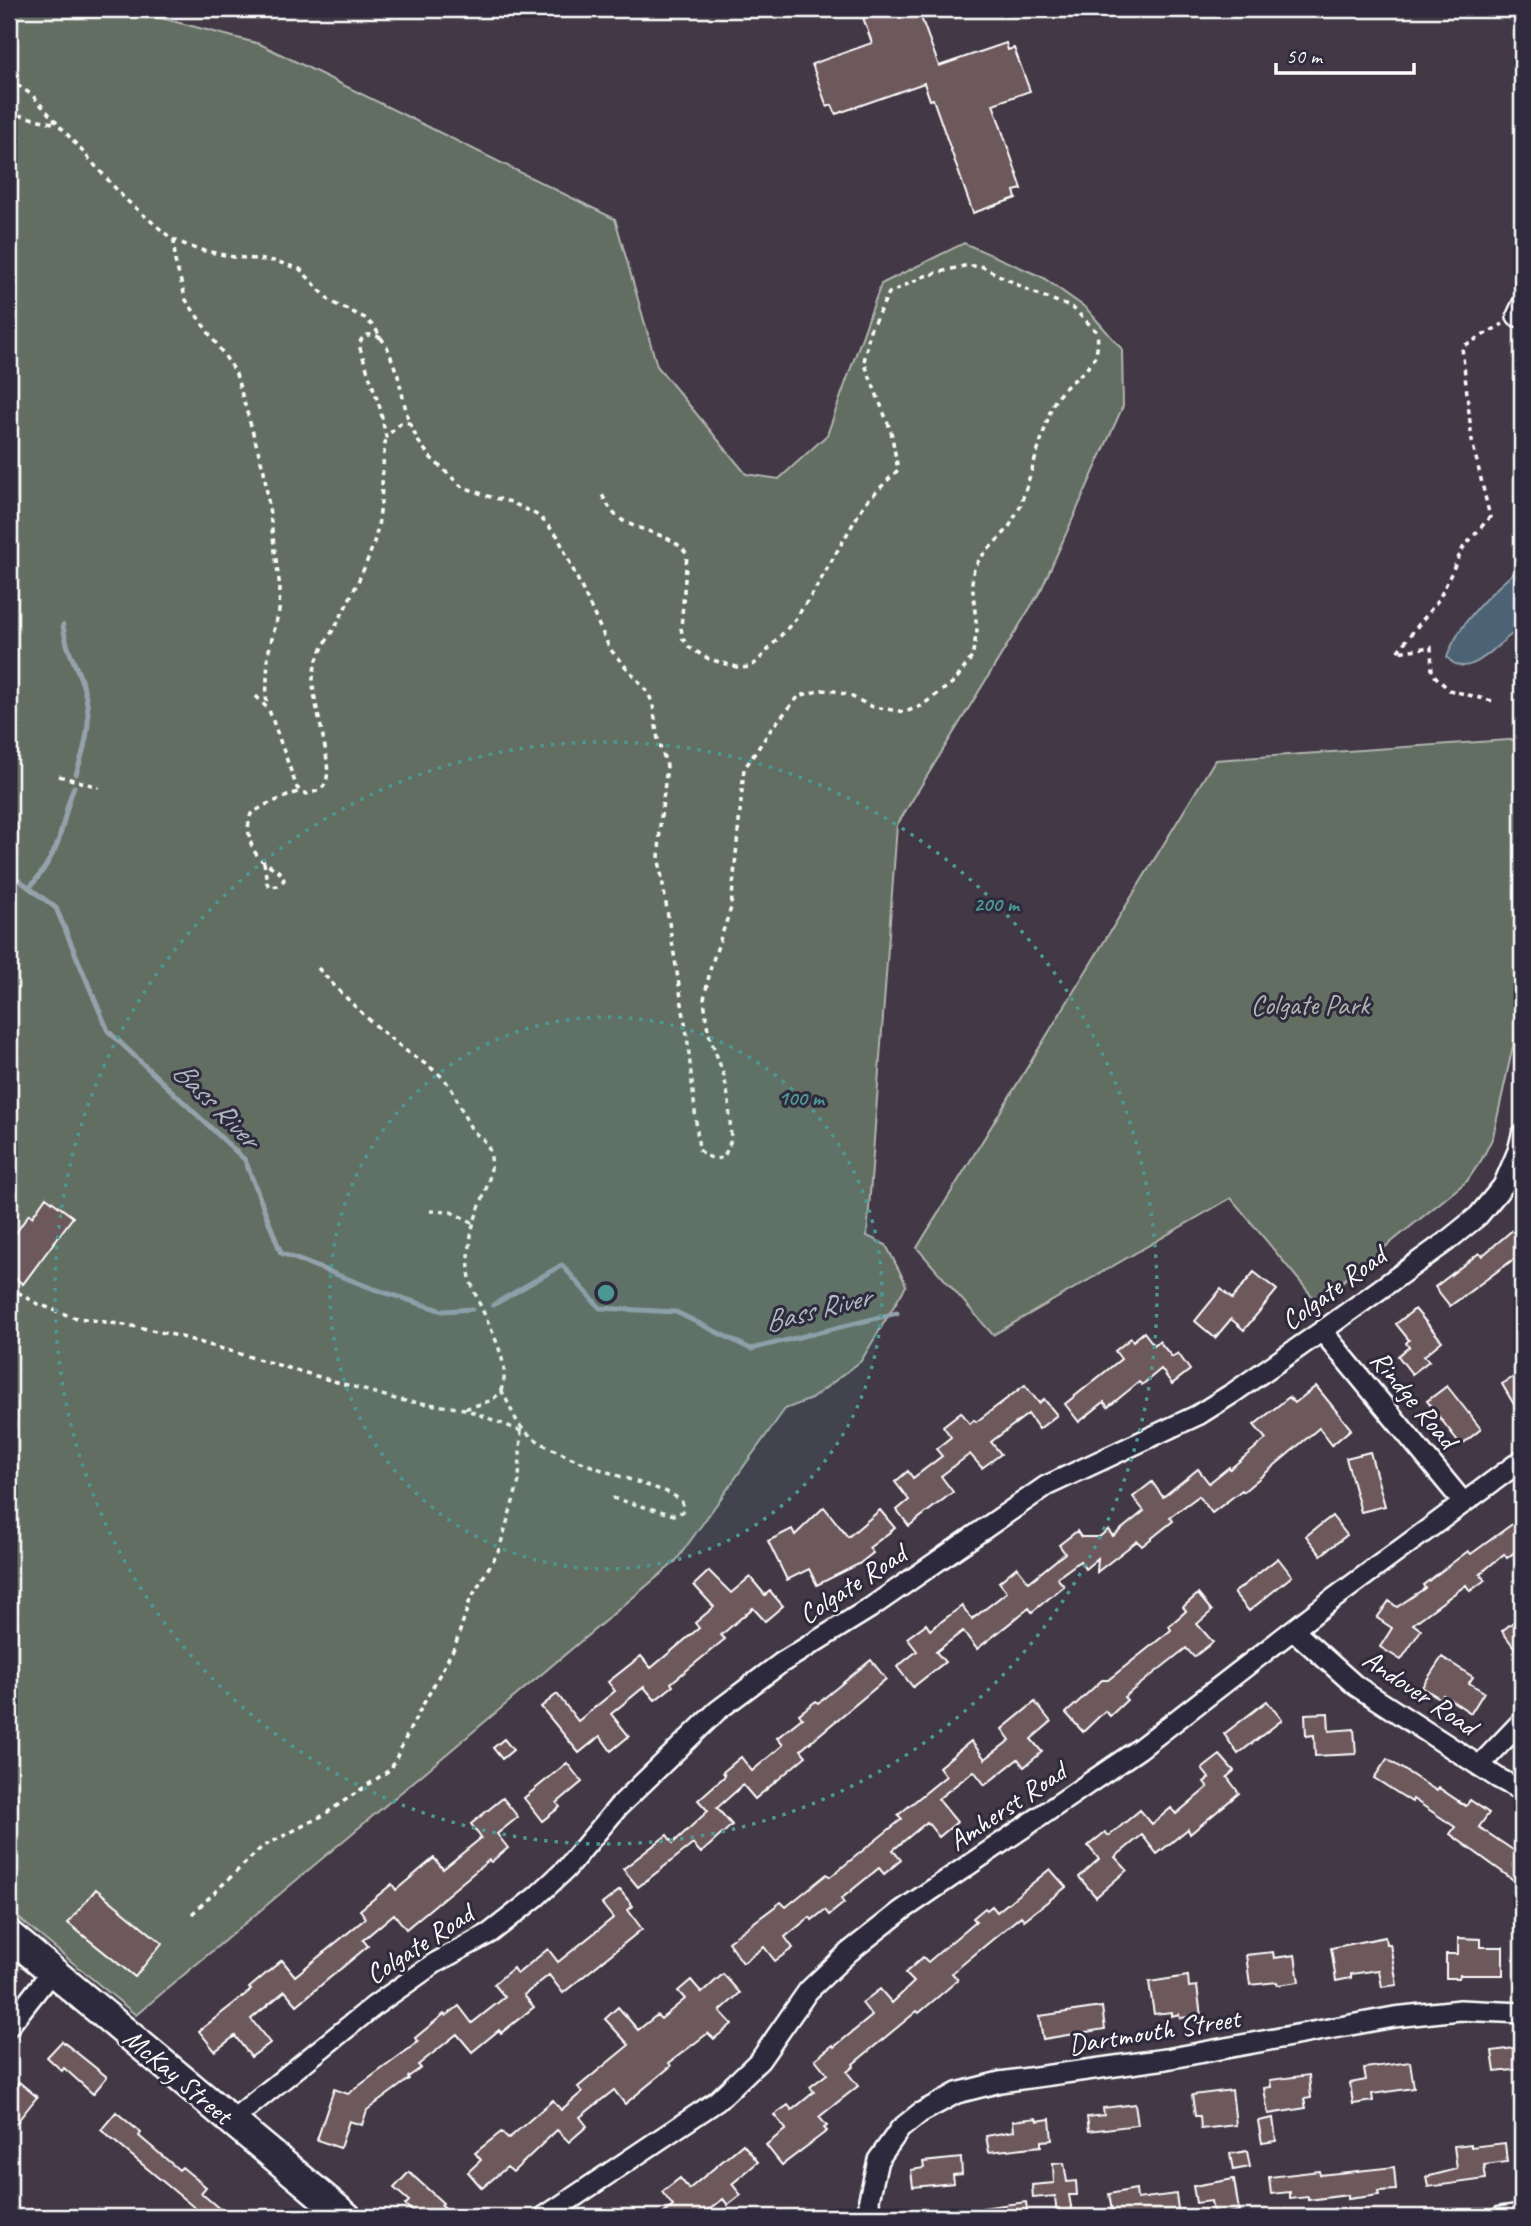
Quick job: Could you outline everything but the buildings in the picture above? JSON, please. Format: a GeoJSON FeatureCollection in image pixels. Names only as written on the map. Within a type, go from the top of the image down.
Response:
{"type":"FeatureCollection","features":[{"type":"Feature","properties":{"kind":"main road","name":"McKay Street"},"geometry":{"type":"LineString","coordinates":[[9,1935],[347,2217]]}},
{"type":"Feature","properties":{"kind":"street","name":"Colgate Road"},"geometry":{"type":"LineString","coordinates":[[231,2121],[374,2006],[435,1963],[489,1933],[536,1897],[566,1869],[618,1807],[717,1711],[781,1663],[870,1608],[1046,1486],[1198,1415],[1322,1331],[1478,1216],[1503,1186],[1522,1135]]}},
{"type":"Feature","properties":{"kind":"street","name":"Rindge Road"},"geometry":{"type":"LineString","coordinates":[[1322,1331],[1463,1502]]}},
{"type":"Feature","properties":{"kind":"street","name":"Amherst Road"},"geometry":{"type":"LineString","coordinates":[[544,2217],[717,2101],[760,2060],[808,1991],[849,1952],[901,1911],[1139,1749],[1293,1630],[1522,1460]]}},
{"type":"Feature","properties":{"kind":"street","name":"Andover Road"},"geometry":{"type":"LineString","coordinates":[[1293,1630],[1356,1686],[1522,1791]]}},
{"type":"Feature","properties":{"kind":"street"},"geometry":{"type":"LineString","coordinates":[[1479,1766],[1522,1721]]}},
{"type":"Feature","properties":{"kind":"street"},"geometry":{"type":"LineString","coordinates":[[9,2026],[52,1971]]}},
{"type":"Feature","properties":{"kind":"street","name":"Dartmouth Street"},"geometry":{"type":"LineString","coordinates":[[870,2217],[869,2199],[877,2160],[900,2129],[920,2113],[957,2093],[1000,2082],[1166,2059],[1394,2017],[1460,2010],[1522,2013]]}},
{"type":"Feature","properties":{"kind":"street"},"geometry":{"type":"LineString","coordinates":[[1501,2217],[1522,2214]]}},
{"type":"Feature","properties":{"kind":"path"},"geometry":{"type":"LineString","coordinates":[[9,79],[32,95],[137,211],[160,231],[174,240],[196,248],[234,257],[275,261],[300,269],[331,302],[365,318],[383,339],[398,376],[410,423],[430,458],[461,486],[511,502],[539,516],[562,544],[610,649],[648,692],[653,705],[658,740],[667,766],[659,860],[687,1035],[699,1150],[709,1158],[717,1159],[724,1157],[731,1140],[729,1101],[724,1076],[708,1031],[704,999],[711,966],[731,908],[744,769],[772,728],[799,696],[822,690],[834,691],[873,707],[905,712],[933,698],[955,681],[964,670],[972,657],[978,631],[972,582],[974,568],[1015,518],[1027,489],[1052,406],[1058,395],[1094,361],[1099,349],[1097,332],[1073,309],[981,266],[964,266],[925,276],[889,293],[870,330],[864,362],[891,431],[898,470],[865,503],[830,560],[819,584],[794,621],[750,667],[740,668],[721,663],[690,648],[683,639],[681,628],[687,555],[683,548],[619,518],[602,495]]}},
{"type":"Feature","properties":{"kind":"path"},"geometry":{"type":"LineString","coordinates":[[9,113],[59,125]]}},
{"type":"Feature","properties":{"kind":"path"},"geometry":{"type":"LineString","coordinates":[[174,240],[175,261],[186,300],[237,376],[264,471],[280,588],[279,611],[268,654],[266,706]]}},
{"type":"Feature","properties":{"kind":"path"},"geometry":{"type":"LineString","coordinates":[[1492,701],[1449,690],[1432,673],[1431,647],[1397,652],[1439,599],[1463,548],[1490,517],[1472,441],[1462,347],[1520,310]]}},
{"type":"Feature","properties":{"kind":"path"},"geometry":{"type":"LineString","coordinates":[[256,696],[266,706],[300,791],[307,794],[316,792],[324,786],[328,769],[314,695],[314,672],[373,545],[380,519],[386,437],[380,408],[359,345],[366,335],[372,334],[383,339]]}},
{"type":"Feature","properties":{"kind":"path"},"geometry":{"type":"LineString","coordinates":[[386,437],[401,423],[410,423]]}},
{"type":"Feature","properties":{"kind":"path"},"geometry":{"type":"LineString","coordinates":[[59,776],[99,787]]}},
{"type":"Feature","properties":{"kind":"path"},"geometry":{"type":"LineString","coordinates":[[264,862],[267,883],[270,887],[278,886],[284,880],[283,876],[257,855],[250,838],[248,824],[251,814],[265,805],[300,791]]}},
{"type":"Feature","properties":{"kind":"path"},"geometry":{"type":"LineString","coordinates":[[318,968],[339,992],[381,1031],[440,1076],[457,1098],[472,1130],[486,1143],[490,1175],[471,1234],[469,1276],[504,1365],[501,1390],[514,1418],[526,1433]]}},
{"type":"Feature","properties":{"kind":"path"},"geometry":{"type":"LineString","coordinates":[[9,1075],[16,1098],[15,1124],[9,1155]]}},
{"type":"Feature","properties":{"kind":"path"},"geometry":{"type":"LineString","coordinates":[[430,1212],[451,1212],[474,1223]]}},
{"type":"Feature","properties":{"kind":"path"},"geometry":{"type":"LineString","coordinates":[[9,1287],[36,1303],[83,1320],[138,1327],[178,1336],[399,1401],[466,1409],[520,1430],[562,1453],[667,1493],[681,1500],[684,1508],[682,1512],[674,1515],[609,1497]]}},
{"type":"Feature","properties":{"kind":"path"},"geometry":{"type":"LineString","coordinates":[[466,1409],[493,1399],[501,1390]]}},
{"type":"Feature","properties":{"kind":"path"},"geometry":{"type":"LineString","coordinates":[[192,1914],[262,1847],[322,1816],[391,1769],[455,1646],[470,1600],[499,1550],[519,1480],[520,1430]]}},
{"type":"Feature","properties":{"kind":"green space"},"geometry":{"type":"Polygon","coordinates":[[[9,9],[127,9],[260,44],[615,219],[657,366],[746,474],[779,479],[827,435],[881,284],[964,243],[1042,277],[1086,308],[1122,349],[1123,406],[1041,590],[897,825],[867,1236],[886,1245],[906,1286],[861,1361],[811,1399],[785,1409],[675,1562],[136,2015],[9,1910],[9,9]]]}},
{"type":"Feature","properties":{"kind":"green space","name":"Colgate Park"},"geometry":{"type":"Polygon","coordinates":[[[1522,739],[1522,1005],[1493,1137],[1467,1181],[1317,1302],[1231,1198],[993,1335],[917,1248],[1215,760],[1522,739]]]}},
{"type":"Feature","properties":{"kind":"water"},"geometry":{"type":"Polygon","coordinates":[[[1522,566],[1522,632],[1511,635],[1481,660],[1463,666],[1455,664],[1447,657],[1460,631],[1489,596],[1522,566]]]}},
{"type":"Feature","properties":{"kind":"waterway"},"geometry":{"type":"LineString","coordinates":[[63,625],[87,702],[88,726],[76,774]]}},
{"type":"Feature","properties":{"kind":"waterway"},"geometry":{"type":"LineString","coordinates":[[29,888],[55,849],[74,787]]}},
{"type":"Feature","properties":{"kind":"waterway","name":"Bass River"},"geometry":{"type":"LineString","coordinates":[[9,878],[19,880],[56,908],[108,1031],[245,1160],[281,1253],[374,1289],[443,1311],[472,1309]]}},
{"type":"Feature","properties":{"kind":"waterway","name":"Bass River"},"geometry":{"type":"LineString","coordinates":[[493,1305],[562,1265],[600,1308],[676,1312],[751,1349],[897,1313]]}}]}
